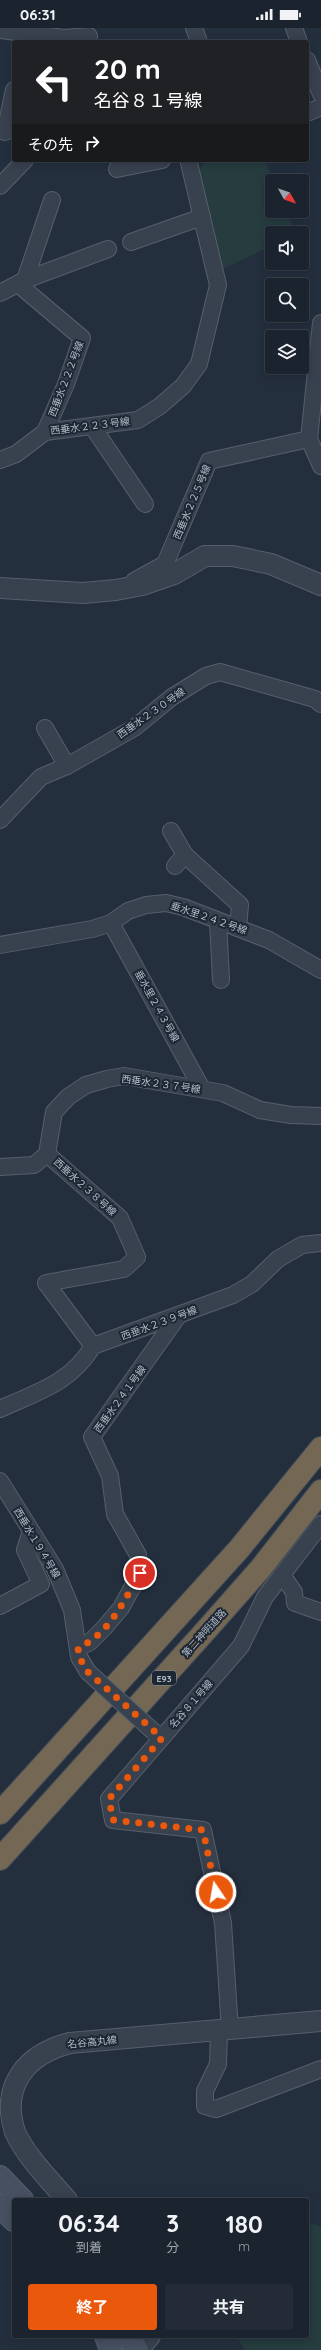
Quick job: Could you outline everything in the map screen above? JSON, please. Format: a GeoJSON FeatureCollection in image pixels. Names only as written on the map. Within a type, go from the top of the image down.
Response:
{"type":"FeatureCollection","features":[{"type":"Feature","properties":{"kind":"highway"},"geometry":{"type":"LineString","coordinates":[[0,1813],[239,1550],[321,1448]]}},
{"type":"Feature","properties":{"kind":"highway","name":"第二神明道路"},"geometry":{"type":"LineString","coordinates":[[0,1859],[261,1568],[321,1491]]}},
{"type":"Feature","properties":{"kind":"main road"},"geometry":{"type":"LineString","coordinates":[[0,2177],[20,2198]]}},
{"type":"Feature","properties":{"kind":"main road"},"geometry":{"type":"LineString","coordinates":[[0,2206],[12,2218]]}},
{"type":"Feature","properties":{"kind":"main road"},"geometry":{"type":"LineString","coordinates":[[107,2338],[111,2350]]}},
{"type":"Feature","properties":{"kind":"main road"},"geometry":{"type":"LineString","coordinates":[[129,2338],[137,2350]]}},
{"type":"Feature","properties":{"kind":"street"},"geometry":{"type":"LineString","coordinates":[[194,28],[198,40]]}},
{"type":"Feature","properties":{"kind":"street"},"geometry":{"type":"LineString","coordinates":[[294,28],[299,40]]}},
{"type":"Feature","properties":{"kind":"street"},"geometry":{"type":"LineString","coordinates":[[0,30],[25,38],[64,38],[88,35]]}},
{"type":"Feature","properties":{"kind":"street"},"geometry":{"type":"LineString","coordinates":[[309,65],[321,94]]}},
{"type":"Feature","properties":{"kind":"street"},"geometry":{"type":"LineString","coordinates":[[5,132],[12,99]]}},
{"type":"Feature","properties":{"kind":"street"},"geometry":{"type":"LineString","coordinates":[[309,112],[321,107]]}},
{"type":"Feature","properties":{"kind":"street"},"geometry":{"type":"LineString","coordinates":[[0,186],[23,162]]}},
{"type":"Feature","properties":{"kind":"street"},"geometry":{"type":"LineString","coordinates":[[117,169],[152,162]]}},
{"type":"Feature","properties":{"kind":"street","name":"西垂水２２３号線"},"geometry":{"type":"LineString","coordinates":[[0,460],[16,454],[45,432],[138,420],[160,406],[183,386],[199,364],[218,285],[190,162]]}},
{"type":"Feature","properties":{"kind":"street"},"geometry":{"type":"LineString","coordinates":[[21,282],[52,200]]}},
{"type":"Feature","properties":{"kind":"street"},"geometry":{"type":"LineString","coordinates":[[130,242],[202,217]]}},
{"type":"Feature","properties":{"kind":"street"},"geometry":{"type":"LineString","coordinates":[[0,293],[21,282],[108,250]]}},
{"type":"Feature","properties":{"kind":"street","name":"西垂水２２２号線"},"geometry":{"type":"LineString","coordinates":[[21,282],[82,338],[66,384],[45,432]]}},
{"type":"Feature","properties":{"kind":"street"},"geometry":{"type":"LineString","coordinates":[[321,323],[309,439],[321,466]]}},
{"type":"Feature","properties":{"kind":"street"},"geometry":{"type":"LineString","coordinates":[[92,426],[145,504]]}},
{"type":"Feature","properties":{"kind":"street","name":"西垂水２２５号線"},"geometry":{"type":"LineString","coordinates":[[116,590],[166,564],[209,461],[309,439]]}},
{"type":"Feature","properties":{"kind":"street"},"geometry":{"type":"LineString","coordinates":[[0,588],[83,593],[116,590],[142,585],[174,574],[205,556],[233,556],[271,564],[318,585]]}},
{"type":"Feature","properties":{"kind":"street","name":"西垂水２３０号線"},"geometry":{"type":"LineString","coordinates":[[0,820],[41,776],[67,766],[134,728],[172,696],[206,676],[220,672],[315,699],[321,704]]}},
{"type":"Feature","properties":{"kind":"street"},"geometry":{"type":"LineString","coordinates":[[45,728],[67,766]]}},
{"type":"Feature","properties":{"kind":"street"},"geometry":{"type":"LineString","coordinates":[[171,831],[180,861],[240,905],[238,928]]}},
{"type":"Feature","properties":{"kind":"street","name":"垂水里２４２号線"},"geometry":{"type":"LineString","coordinates":[[0,945],[111,923],[128,911],[146,905],[166,903],[218,920],[269,940],[321,970]]}},
{"type":"Feature","properties":{"kind":"street"},"geometry":{"type":"LineString","coordinates":[[218,920],[221,980]]}},
{"type":"Feature","properties":{"kind":"street","name":"垂水里２４３号線"},"geometry":{"type":"LineString","coordinates":[[111,923],[202,1089]]}},
{"type":"Feature","properties":{"kind":"street","name":"西垂水２３７号線"},"geometry":{"type":"LineString","coordinates":[[47,1154],[54,1112],[68,1097],[86,1085],[107,1078],[124,1076],[202,1089],[223,1093],[260,1110],[291,1115],[321,1116]]}},
{"type":"Feature","properties":{"kind":"street"},"geometry":{"type":"LineString","coordinates":[[0,1167],[34,1166],[47,1154]]}},
{"type":"Feature","properties":{"kind":"street","name":"西垂水２３８号線"},"geometry":{"type":"LineString","coordinates":[[47,1154],[120,1218],[137,1257],[124,1269],[46,1283],[93,1346]]}},
{"type":"Feature","properties":{"kind":"street","name":"西垂水２３９号線"},"geometry":{"type":"LineString","coordinates":[[93,1346],[233,1295],[252,1284],[278,1259],[302,1245],[321,1243]]}},
{"type":"Feature","properties":{"kind":"street","name":"西垂水２４１号線"},"geometry":{"type":"LineString","coordinates":[[78,1648],[90,1642],[121,1608],[140,1573],[138,1555],[115,1514],[110,1476],[92,1437],[178,1316]]}},
{"type":"Feature","properties":{"kind":"street"},"geometry":{"type":"LineString","coordinates":[[0,1409],[65,1379],[84,1362],[93,1346]]}},
{"type":"Feature","properties":{"kind":"street","name":"西垂水１９４号線"},"geometry":{"type":"LineString","coordinates":[[0,1481],[55,1569],[72,1610],[79,1657],[88,1672],[158,1735]]}},
{"type":"Feature","properties":{"kind":"street","name":"名谷８１号線"},"geometry":{"type":"LineString","coordinates":[[321,1524],[265,1597],[241,1646],[158,1735],[109,1799],[113,1820],[203,1830],[223,1923],[225,2030],[218,2064],[205,2090],[205,2106],[216,2109],[321,2069]]}},
{"type":"Feature","properties":{"kind":"street"},"geometry":{"type":"LineString","coordinates":[[0,1606],[41,1584],[25,1550],[31,1531]]}},
{"type":"Feature","properties":{"kind":"street"},"geometry":{"type":"LineString","coordinates":[[282,1575],[294,1592],[295,1603],[321,1612]]}},
{"type":"Feature","properties":{"kind":"street","name":"名谷高丸線"},"geometry":{"type":"LineString","coordinates":[[65,2198],[34,2161],[15,2131],[10,2114],[9,2097],[18,2074],[27,2063],[53,2048],[70,2044],[321,2021]]}},
{"type":"Feature","properties":{"kind":"street"},"geometry":{"type":"LineString","coordinates":[[137,2350],[148,2338]]}},
{"type":"Feature","properties":{"kind":"green space"},"geometry":{"type":"Polygon","coordinates":[[[207,162],[266,162],[271,174],[265,174],[265,218],[289,218],[293,226],[265,226],[265,249],[218,271],[198,172],[204,163],[207,162]]]}},
{"type":"Feature","properties":{"kind":"green space"},"geometry":{"type":"Polygon","coordinates":[[[315,2224],[321,2227],[321,2350],[245,2350],[237,2338],[309,2338],[309,2226],[315,2224]]]}},
{"type":"Feature","properties":{"kind":"route"},"geometry":{"type":"LineString","coordinates":[[140,1573],[121,1608],[90,1642],[78,1648],[79,1657],[88,1672],[162,1738],[109,1799],[113,1820],[203,1830],[216,1892]]}}]}
